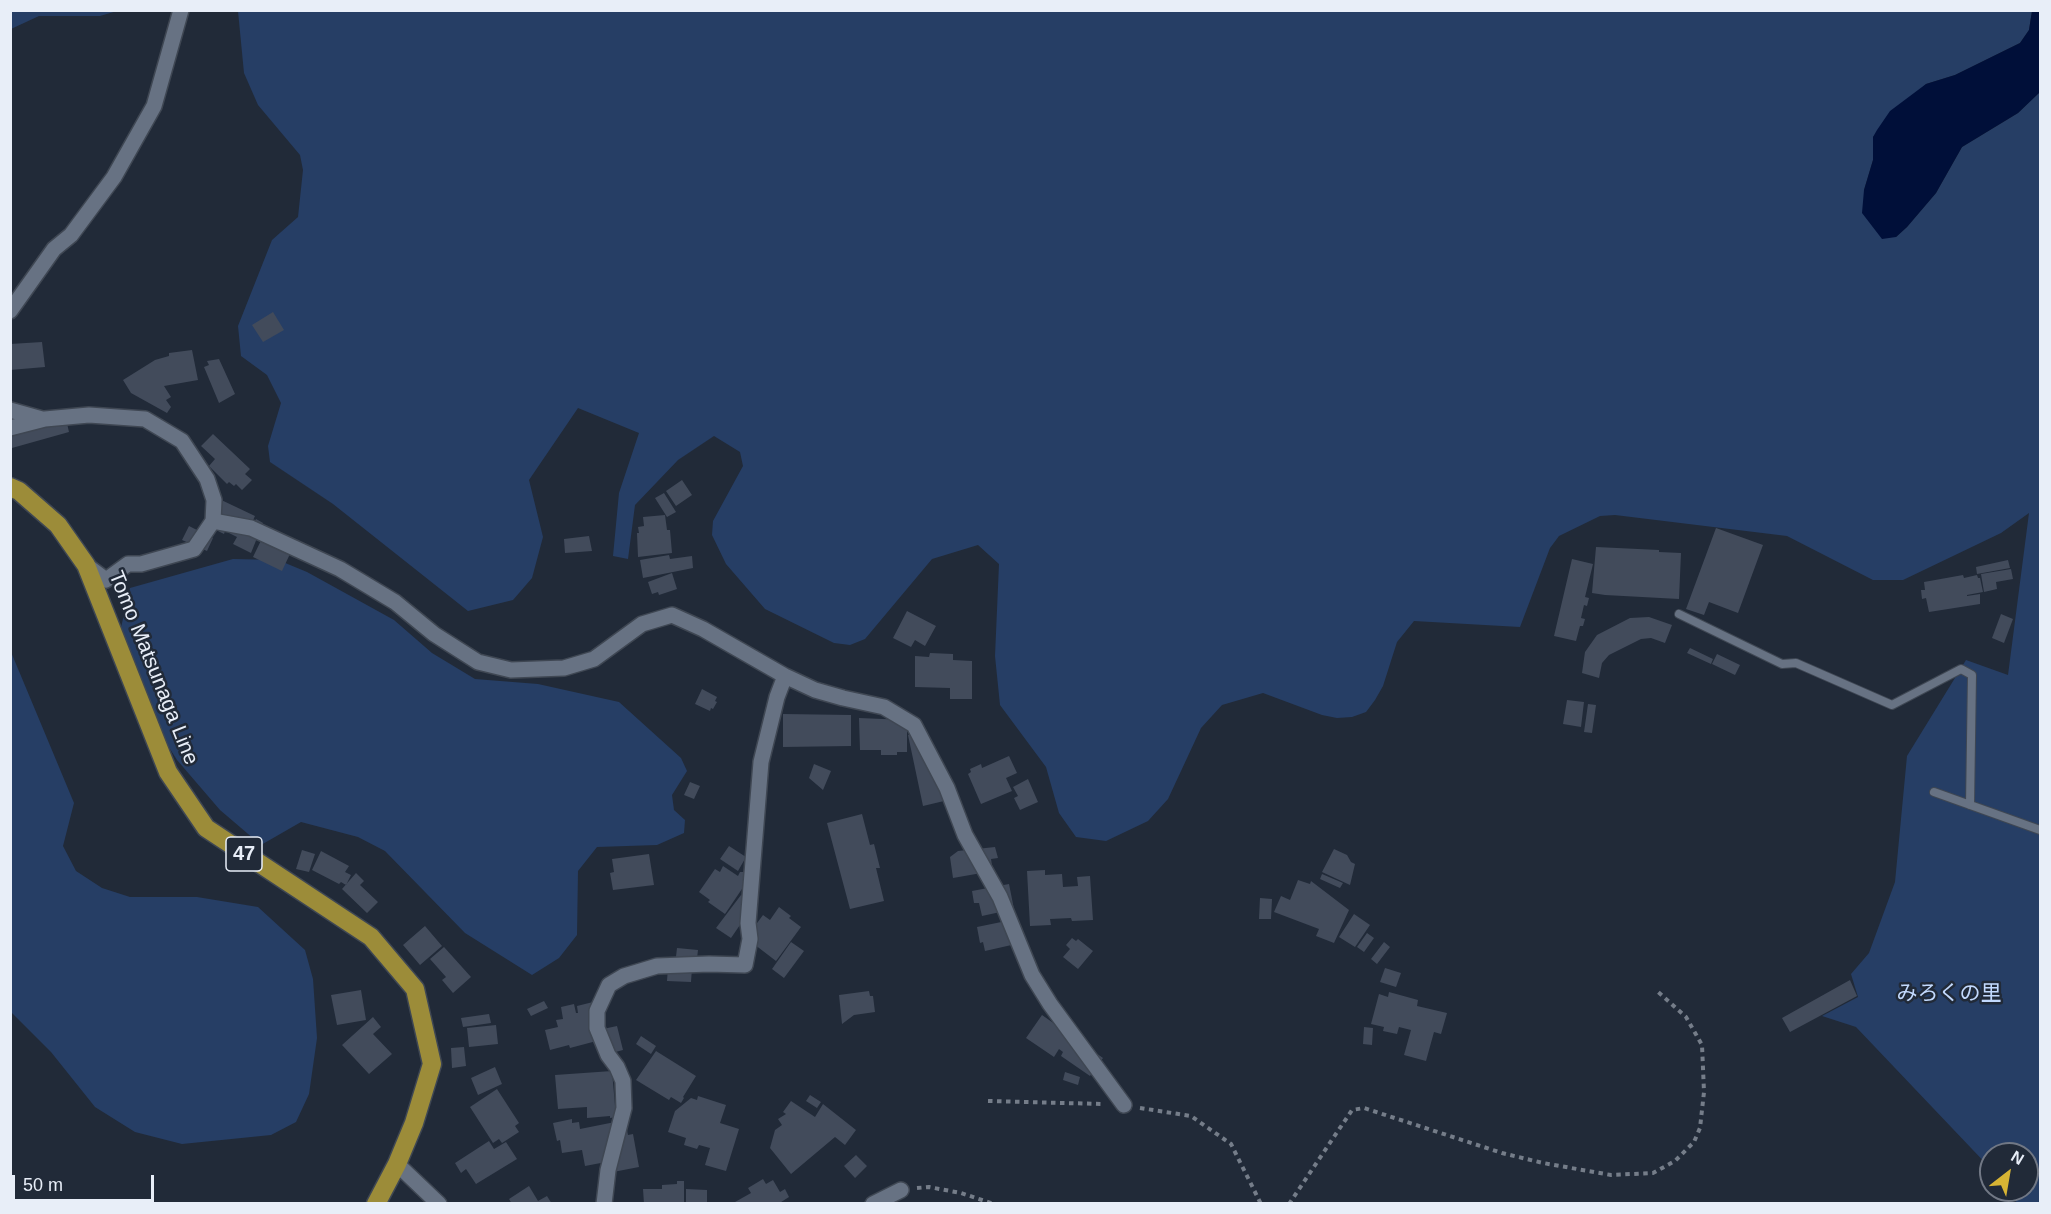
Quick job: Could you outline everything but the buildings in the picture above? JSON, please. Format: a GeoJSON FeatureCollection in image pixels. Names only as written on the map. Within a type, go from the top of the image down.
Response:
{"type":"FeatureCollection","features":[{"type":"Feature","properties":{"kind":"main road","name":"Tomo Matsunaga Line"},"geometry":{"type":"LineString","coordinates":[[10,487],[19,491],[58,525],[86,565],[168,772],[206,828],[371,937],[415,989],[432,1064],[414,1123],[397,1164],[376,1203]]}},
{"type":"Feature","properties":{"kind":"street"},"geometry":{"type":"LineString","coordinates":[[10,311],[54,249],[71,235],[114,177],[154,106],[182,10]]}},
{"type":"Feature","properties":{"kind":"street"},"geometry":{"type":"LineString","coordinates":[[10,410],[45,420]]}},
{"type":"Feature","properties":{"kind":"street"},"geometry":{"type":"LineString","coordinates":[[10,428],[45,420],[89,415],[145,419],[182,441],[207,479],[214,500],[213,521],[194,549],[141,564],[128,564],[106,580],[86,565]]}},
{"type":"Feature","properties":{"kind":"street"},"geometry":{"type":"LineString","coordinates":[[213,521],[251,528],[340,569],[395,602],[426,628],[478,662],[511,670],[564,668],[594,659],[642,624],[672,615],[703,629],[785,676],[815,690],[884,706],[915,725],[947,788],[965,835],[1000,897],[1032,975],[1050,1004],[1124,1105]]}},
{"type":"Feature","properties":{"kind":"street"},"geometry":{"type":"LineString","coordinates":[[604,1203],[608,1170],[624,1108],[623,1081],[608,1055],[597,1028],[597,1011],[609,985],[624,975],[657,966],[745,965],[750,939],[748,922],[761,762],[777,697],[785,676]]}},
{"type":"Feature","properties":{"kind":"street"},"geometry":{"type":"LineString","coordinates":[[397,1164],[439,1203]]}},
{"type":"Feature","properties":{"kind":"street"},"geometry":{"type":"LineString","coordinates":[[873,1203],[901,1190]]}},
{"type":"Feature","properties":{"kind":"lane"},"geometry":{"type":"LineString","coordinates":[[1679,614],[1782,664],[1796,663],[1892,705],[1961,669],[1972,675],[1970,805]]}},
{"type":"Feature","properties":{"kind":"lane"},"geometry":{"type":"LineString","coordinates":[[1935,792],[2040,830]]}},
{"type":"Feature","properties":{"kind":"path"},"geometry":{"type":"LineString","coordinates":[[1289,1203],[1352,1110],[1364,1108],[1502,1153],[1611,1175],[1653,1173],[1675,1161],[1694,1142],[1700,1128],[1704,1092],[1702,1045],[1686,1017],[1658,991]]}},
{"type":"Feature","properties":{"kind":"path"},"geometry":{"type":"LineString","coordinates":[[988,1101],[1124,1105],[1191,1116],[1230,1144],[1261,1203]]}},
{"type":"Feature","properties":{"kind":"path"},"geometry":{"type":"LineString","coordinates":[[901,1190],[929,1187],[962,1192],[994,1203]]}},
{"type":"Feature","properties":{"kind":"green space"},"geometry":{"type":"Polygon","coordinates":[[[11,10],[117,11],[100,16],[39,16],[11,29],[11,10]]]}},
{"type":"Feature","properties":{"kind":"green space","name":"みろくの里"},"geometry":{"type":"Polygon","coordinates":[[[238,11],[2032,11],[2029,30],[2020,43],[1955,75],[1926,84],[1873,137],[1873,160],[1864,190],[1896,237],[1936,193],[1962,147],[2018,113],[2040,92],[2040,1203],[2016,1202],[2039,1202],[2039,1142],[1979,1142],[1979,1156],[1856,1027],[1822,1016],[1858,997],[1851,974],[1869,953],[1895,882],[1907,756],[1966,660],[2008,675],[2029,513],[2001,533],[1903,580],[1873,580],[1787,536],[1615,515],[1600,516],[1559,536],[1550,548],[1520,627],[1414,621],[1397,642],[1383,686],[1375,700],[1366,712],[1352,717],[1337,718],[1322,715],[1263,693],[1222,705],[1201,728],[1168,799],[1148,821],[1106,841],[1076,837],[1059,813],[1046,767],[1000,705],[995,656],[999,564],[978,545],[932,559],[865,639],[850,645],[834,643],[765,609],[726,564],[712,535],[713,521],[743,466],[740,452],[714,436],[678,460],[635,505],[628,559],[613,556],[619,493],[639,433],[578,408],[529,480],[543,537],[532,578],[513,600],[468,611],[333,504],[270,462],[268,446],[281,403],[267,375],[241,356],[238,326],[272,240],[298,217],[303,170],[300,155],[258,105],[244,73],[238,11]]]}},
{"type":"Feature","properties":{"kind":"green space"},"geometry":{"type":"Polygon","coordinates":[[[233,559],[278,560],[307,572],[394,620],[432,653],[475,679],[538,684],[619,702],[681,758],[687,771],[672,795],[674,810],[685,820],[684,833],[657,845],[597,847],[578,871],[577,935],[559,958],[532,975],[465,933],[385,851],[358,837],[301,822],[261,845],[220,810],[177,760],[160,733],[120,632],[130,588],[233,559]]]}},
{"type":"Feature","properties":{"kind":"green space"},"geometry":{"type":"Polygon","coordinates":[[[11,652],[74,803],[63,846],[76,871],[102,888],[130,897],[197,897],[258,907],[305,950],[313,979],[317,1038],[309,1094],[296,1122],[271,1135],[182,1144],[135,1132],[95,1107],[51,1052],[11,1012],[11,652]]]}},
{"type":"Feature","properties":{"kind":"shaded area"},"geometry":{"type":"Polygon","coordinates":[[[2032,11],[2040,11],[2040,92],[2018,113],[1962,147],[1936,193],[1907,227],[1896,237],[1882,239],[1862,213],[1864,190],[1873,160],[1873,137],[1877,130],[1890,111],[1926,84],[1955,75],[2020,43],[2029,30],[2032,11]]]}}]}
